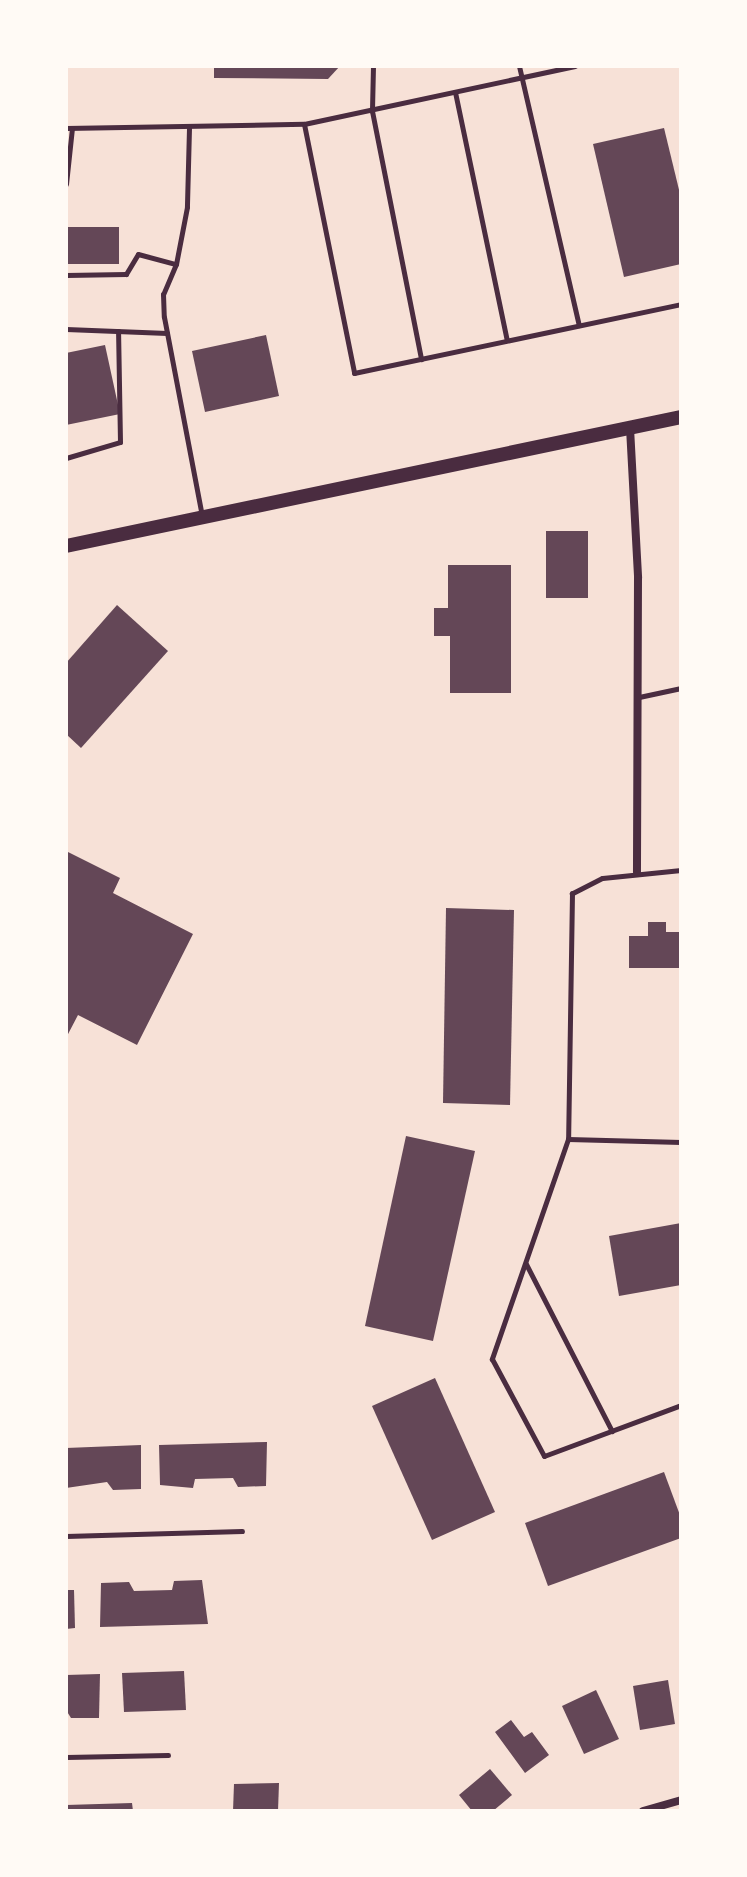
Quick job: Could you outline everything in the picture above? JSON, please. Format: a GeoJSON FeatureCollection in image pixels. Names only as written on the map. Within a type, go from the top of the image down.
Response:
{"type":"FeatureCollection","features":[{"type":"Feature","properties":{"kind":"main road"},"geometry":{"type":"LineString","coordinates":[[66,546],[681,417]]}},
{"type":"Feature","properties":{"kind":"street"},"geometry":{"type":"LineString","coordinates":[[630,428],[639,697],[637,872]]}},
{"type":"Feature","properties":{"kind":"street"},"geometry":{"type":"LineString","coordinates":[[643,1811],[681,1800]]}},
{"type":"Feature","properties":{"kind":"lane"},"geometry":{"type":"LineString","coordinates":[[373,66],[372,111],[421,359]]}},
{"type":"Feature","properties":{"kind":"lane"},"geometry":{"type":"LineString","coordinates":[[519,66],[579,325]]}},
{"type":"Feature","properties":{"kind":"lane"},"geometry":{"type":"LineString","coordinates":[[66,184],[69,128],[304,124],[575,66]]}},
{"type":"Feature","properties":{"kind":"lane"},"geometry":{"type":"LineString","coordinates":[[455,92],[507,340]]}},
{"type":"Feature","properties":{"kind":"lane"},"geometry":{"type":"LineString","coordinates":[[304,124],[354,373],[681,304]]}},
{"type":"Feature","properties":{"kind":"lane"},"geometry":{"type":"LineString","coordinates":[[189,128],[187,207],[176,264],[163,294],[167,333],[202,518]]}},
{"type":"Feature","properties":{"kind":"lane"},"geometry":{"type":"LineString","coordinates":[[66,275],[126,274],[138,254],[176,264]]}},
{"type":"Feature","properties":{"kind":"lane"},"geometry":{"type":"LineString","coordinates":[[66,329],[167,333]]}},
{"type":"Feature","properties":{"kind":"lane"},"geometry":{"type":"LineString","coordinates":[[66,458],[120,442],[118,331]]}},
{"type":"Feature","properties":{"kind":"lane"},"geometry":{"type":"LineString","coordinates":[[639,697],[681,688]]}},
{"type":"Feature","properties":{"kind":"lane"},"geometry":{"type":"LineString","coordinates":[[681,870],[637,872],[602,878],[572,893],[568,1139],[492,1359],[544,1456],[681,1405]]}},
{"type":"Feature","properties":{"kind":"lane"},"geometry":{"type":"LineString","coordinates":[[568,1139],[681,1142]]}},
{"type":"Feature","properties":{"kind":"lane"},"geometry":{"type":"LineString","coordinates":[[525,1263],[612,1431]]}},
{"type":"Feature","properties":{"kind":"lane"},"geometry":{"type":"LineString","coordinates":[[66,1536],[242,1531]]}},
{"type":"Feature","properties":{"kind":"lane"},"geometry":{"type":"LineString","coordinates":[[66,1757],[168,1755]]}},
{"type":"Feature","properties":{"kind":"building"},"geometry":{"type":"Polygon","coordinates":[[[214,66],[340,66],[328,79],[214,78],[214,66]]]}},
{"type":"Feature","properties":{"kind":"building"},"geometry":{"type":"Polygon","coordinates":[[[664,128],[681,198],[681,264],[624,277],[593,144],[664,128]]]}},
{"type":"Feature","properties":{"kind":"building"},"geometry":{"type":"Polygon","coordinates":[[[66,227],[119,227],[119,264],[66,264],[66,227]]]}},
{"type":"Feature","properties":{"kind":"building"},"geometry":{"type":"Polygon","coordinates":[[[266,335],[279,396],[205,412],[192,351],[266,335]]]}},
{"type":"Feature","properties":{"kind":"building"},"geometry":{"type":"Polygon","coordinates":[[[105,345],[120,414],[66,425],[66,353],[105,345]]]}},
{"type":"Feature","properties":{"kind":"building"},"geometry":{"type":"Polygon","coordinates":[[[546,531],[588,531],[588,598],[546,598],[546,531]]]}},
{"type":"Feature","properties":{"kind":"building"},"geometry":{"type":"Polygon","coordinates":[[[448,565],[511,565],[511,693],[450,693],[450,636],[434,636],[434,608],[448,608],[448,565]]]}},
{"type":"Feature","properties":{"kind":"building"},"geometry":{"type":"Polygon","coordinates":[[[117,605],[168,651],[81,748],[66,734],[66,663],[117,605]]]}},
{"type":"Feature","properties":{"kind":"building"},"geometry":{"type":"Polygon","coordinates":[[[66,851],[120,878],[113,893],[193,934],[137,1045],[78,1015],[66,1038],[66,851]]]}},
{"type":"Feature","properties":{"kind":"building"},"geometry":{"type":"Polygon","coordinates":[[[446,908],[514,910],[510,1105],[443,1103],[446,908]]]}},
{"type":"Feature","properties":{"kind":"building"},"geometry":{"type":"Polygon","coordinates":[[[648,922],[666,922],[666,932],[681,932],[681,968],[629,968],[629,936],[648,936],[648,922]]]}},
{"type":"Feature","properties":{"kind":"building"},"geometry":{"type":"Polygon","coordinates":[[[406,1136],[475,1151],[433,1341],[365,1326],[406,1136]]]}},
{"type":"Feature","properties":{"kind":"building"},"geometry":{"type":"Polygon","coordinates":[[[681,1223],[681,1285],[619,1296],[609,1236],[681,1223]]]}},
{"type":"Feature","properties":{"kind":"building"},"geometry":{"type":"Polygon","coordinates":[[[435,1378],[495,1512],[432,1540],[372,1406],[435,1378]]]}},
{"type":"Feature","properties":{"kind":"building"},"geometry":{"type":"Polygon","coordinates":[[[267,1442],[266,1486],[238,1487],[233,1478],[195,1479],[193,1488],[160,1485],[159,1445],[267,1442]]]}},
{"type":"Feature","properties":{"kind":"building"},"geometry":{"type":"Polygon","coordinates":[[[141,1445],[141,1489],[113,1490],[107,1482],[66,1488],[66,1448],[141,1445]]]}},
{"type":"Feature","properties":{"kind":"building"},"geometry":{"type":"Polygon","coordinates":[[[664,1472],[681,1518],[681,1538],[548,1586],[525,1523],[664,1472]]]}},
{"type":"Feature","properties":{"kind":"building"},"geometry":{"type":"Polygon","coordinates":[[[202,1580],[208,1624],[100,1627],[101,1583],[129,1582],[134,1591],[172,1590],[174,1581],[202,1580]]]}},
{"type":"Feature","properties":{"kind":"building"},"geometry":{"type":"Polygon","coordinates":[[[66,1590],[74,1590],[75,1628],[66,1629],[66,1590]]]}},
{"type":"Feature","properties":{"kind":"building"},"geometry":{"type":"Polygon","coordinates":[[[184,1671],[186,1710],[124,1712],[122,1673],[184,1671]]]}},
{"type":"Feature","properties":{"kind":"building"},"geometry":{"type":"Polygon","coordinates":[[[100,1674],[99,1718],[71,1718],[66,1710],[66,1675],[100,1674]]]}},
{"type":"Feature","properties":{"kind":"building"},"geometry":{"type":"Polygon","coordinates":[[[668,1680],[675,1724],[640,1730],[633,1686],[668,1680]]]}},
{"type":"Feature","properties":{"kind":"building"},"geometry":{"type":"Polygon","coordinates":[[[596,1690],[619,1739],[584,1754],[562,1706],[596,1690]]]}},
{"type":"Feature","properties":{"kind":"building"},"geometry":{"type":"Polygon","coordinates":[[[511,1720],[524,1737],[532,1732],[549,1755],[525,1773],[495,1732],[511,1720]]]}},
{"type":"Feature","properties":{"kind":"building"},"geometry":{"type":"Polygon","coordinates":[[[490,1769],[512,1795],[493,1811],[472,1811],[459,1795],[490,1769]]]}},
{"type":"Feature","properties":{"kind":"building"},"geometry":{"type":"Polygon","coordinates":[[[279,1783],[278,1811],[233,1811],[234,1784],[279,1783]]]}},
{"type":"Feature","properties":{"kind":"building"},"geometry":{"type":"Polygon","coordinates":[[[132,1803],[133,1811],[66,1811],[66,1805],[132,1803]]]}}]}
